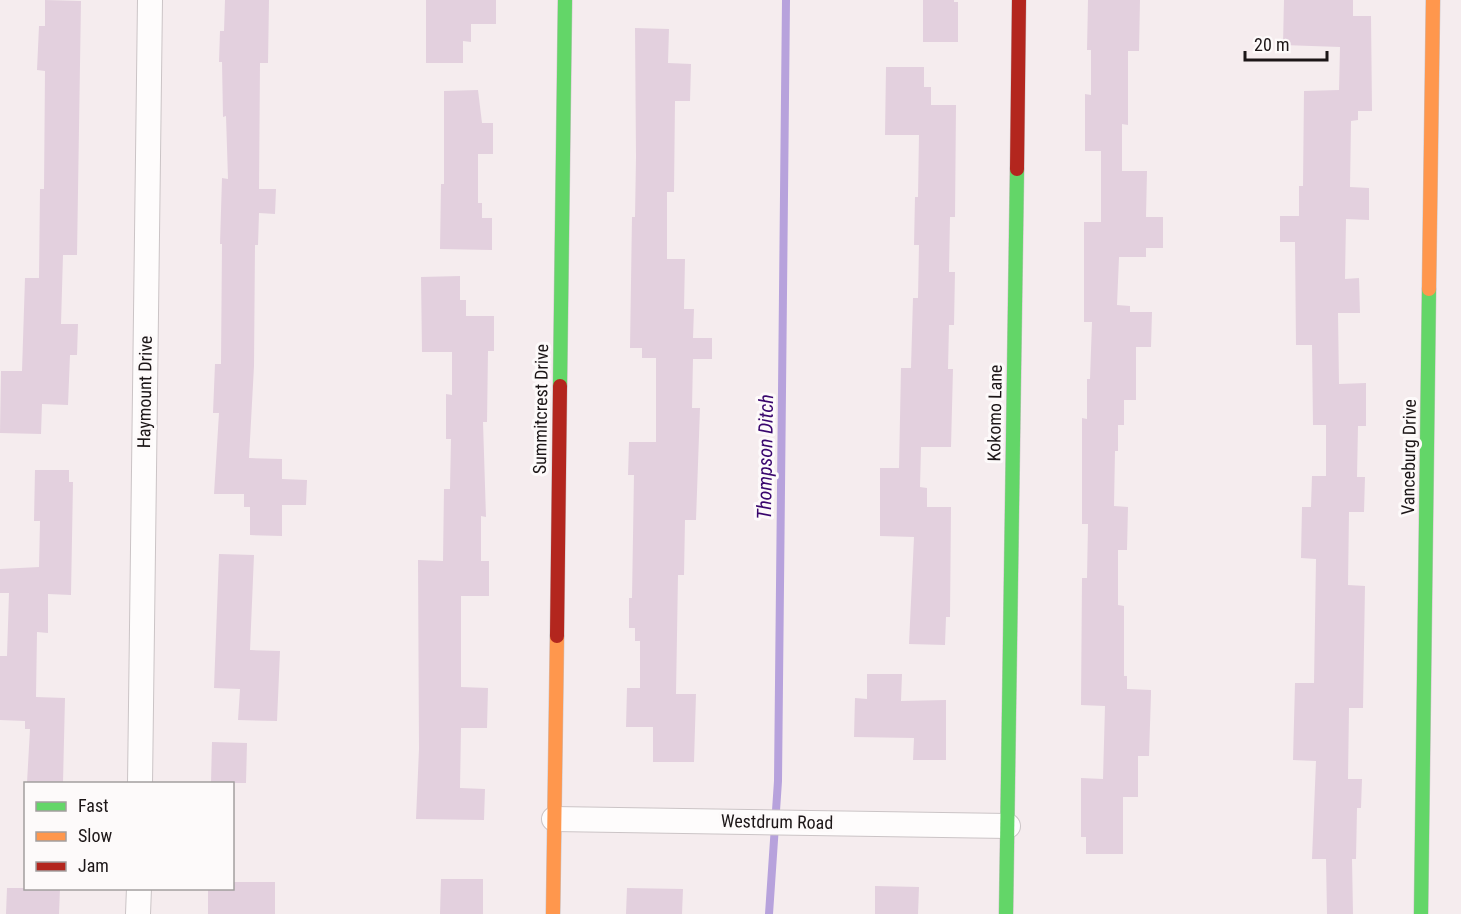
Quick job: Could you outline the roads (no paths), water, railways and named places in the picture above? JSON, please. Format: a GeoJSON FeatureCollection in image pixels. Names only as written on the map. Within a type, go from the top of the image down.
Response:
{"type":"FeatureCollection","features":[{"type":"Feature","properties":{"kind":"street","name":"Haymount Drive"},"geometry":{"type":"LineString","coordinates":[[140,782],[150,0]]}},
{"type":"Feature","properties":{"kind":"street","name":"Summitcrest Drive"},"geometry":{"type":"LineString","coordinates":[[554,819],[565,0]]}},
{"type":"Feature","properties":{"kind":"street","name":"Kokomo Lane"},"geometry":{"type":"LineString","coordinates":[[1008,826],[1019,0]]}},
{"type":"Feature","properties":{"kind":"street","name":"Vanceburg Drive"},"geometry":{"type":"LineString","coordinates":[[1421,914],[1433,0]]}},
{"type":"Feature","properties":{"kind":"street","name":"Westdrum Road"},"geometry":{"type":"LineString","coordinates":[[554,819],[1008,826]]}},
{"type":"Feature","properties":{"kind":"street"},"geometry":{"type":"LineString","coordinates":[[553,914],[554,819]]}},
{"type":"Feature","properties":{"kind":"street"},"geometry":{"type":"LineString","coordinates":[[1006,914],[1008,826]]}},
{"type":"Feature","properties":{"kind":"street"},"geometry":{"type":"LineString","coordinates":[[138,914],[139,890]]}},
{"type":"Feature","properties":{"kind":"waterway","name":"Thompson Ditch"},"geometry":{"type":"LineString","coordinates":[[769,914],[778,781],[786,0]]}}]}
